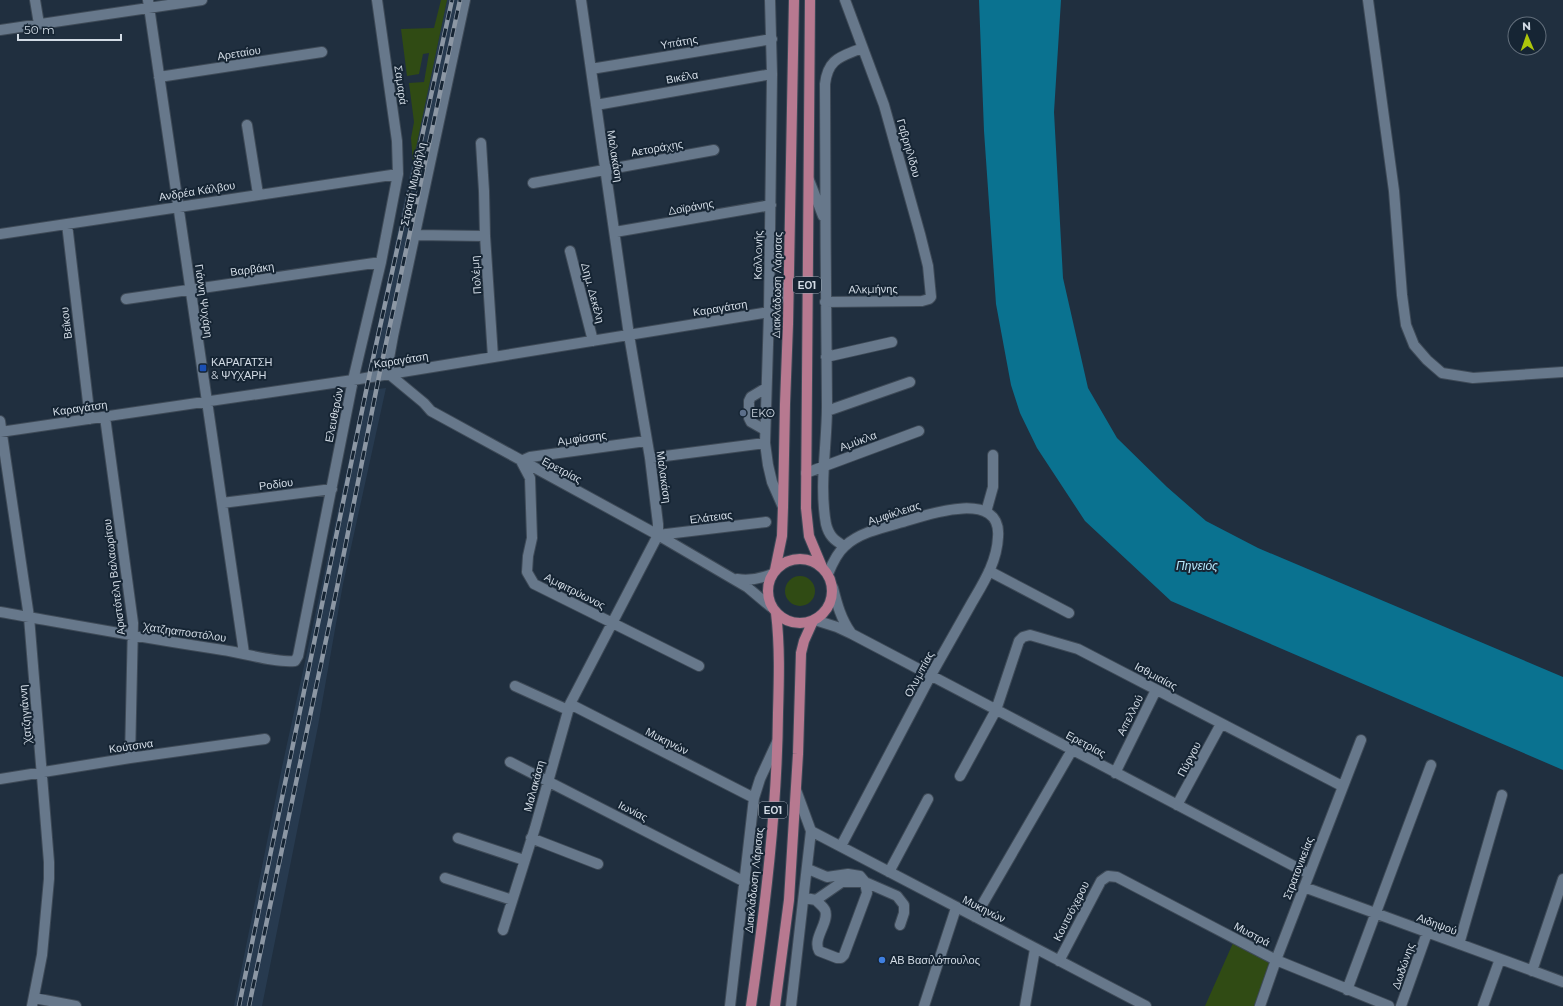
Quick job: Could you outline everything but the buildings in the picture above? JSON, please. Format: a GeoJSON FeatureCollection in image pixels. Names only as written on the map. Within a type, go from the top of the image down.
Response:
{"type":"FeatureCollection","features":[{"type":"Feature","properties":{"kind":"main road","name":"Διακλάδωση Λάρισας"},"geometry":{"type":"LineString","coordinates":[[774,572],[782,536],[789,283],[794,0]]}},
{"type":"Feature","properties":{"kind":"main road","name":"ΕΟ1"},"geometry":{"type":"LineString","coordinates":[[775,1006],[789,900],[796,789],[801,653],[804,641],[814,620],[823,614],[829,607],[833,588],[809,536],[806,508],[810,0]]}},
{"type":"Feature","properties":{"kind":"main road"},"geometry":{"type":"LineString","coordinates":[[774,572],[783,563],[793,559],[813,561],[825,570]]}},
{"type":"Feature","properties":{"kind":"main road","name":"ΕΟ1"},"geometry":{"type":"LineString","coordinates":[[774,572],[767,590],[774,610]]}},
{"type":"Feature","properties":{"kind":"main road","name":"Διακλάδωση Λάρισας"},"geometry":{"type":"LineString","coordinates":[[751,1006],[768,868],[778,741],[779,648],[774,610]]}},
{"type":"Feature","properties":{"kind":"main road"},"geometry":{"type":"LineString","coordinates":[[774,610],[784,619],[793,623],[803,624],[814,620]]}},
{"type":"Feature","properties":{"kind":"street"},"geometry":{"type":"LineString","coordinates":[[35,0],[39,24]]}},
{"type":"Feature","properties":{"kind":"street"},"geometry":{"type":"LineString","coordinates":[[0,30],[148,4],[202,0]]}},
{"type":"Feature","properties":{"kind":"street","name":"Σαμαρά"},"geometry":{"type":"LineString","coordinates":[[378,0],[397,141],[398,174]]}},
{"type":"Feature","properties":{"kind":"street","name":"Στρατή Μυριβήλη"},"geometry":{"type":"LineString","coordinates":[[389,374],[389,358],[392,342],[465,0]]}},
{"type":"Feature","properties":{"kind":"street","name":"Μαλακάση"},"geometry":{"type":"LineString","coordinates":[[503,930],[569,707],[658,535],[650,458],[629,335],[581,0]]}},
{"type":"Feature","properties":{"kind":"street","name":"Καλλoνής"},"geometry":{"type":"LineString","coordinates":[[770,0],[772,39],[771,206],[765,443],[772,482],[783,507]]}},
{"type":"Feature","properties":{"kind":"street","name":"Γαβρηιλίδου"},"geometry":{"type":"LineString","coordinates":[[844,0],[884,105],[925,253],[931,296],[928,299],[922,300]]}},
{"type":"Feature","properties":{"kind":"street"},"geometry":{"type":"LineString","coordinates":[[1368,0],[1394,191],[1403,303],[1406,325],[1414,345],[1427,360],[1442,373],[1473,378],[1563,372]]}},
{"type":"Feature","properties":{"kind":"street","name":"Γιάννη Ψυχάρη"},"geometry":{"type":"LineString","coordinates":[[148,4],[244,653]]}},
{"type":"Feature","properties":{"kind":"street","name":"Υπάτης"},"geometry":{"type":"LineString","coordinates":[[591,69],[772,39]]}},
{"type":"Feature","properties":{"kind":"street"},"geometry":{"type":"LineString","coordinates":[[844,546],[831,537],[828,531],[824,498],[827,411],[825,302],[825,84],[826,74],[830,65],[836,59],[862,48]]}},
{"type":"Feature","properties":{"kind":"street","name":"Αρεταίου"},"geometry":{"type":"LineString","coordinates":[[159,77],[322,52]]}},
{"type":"Feature","properties":{"kind":"street","name":"Βικέλα"},"geometry":{"type":"LineString","coordinates":[[596,105],[772,74]]}},
{"type":"Feature","properties":{"kind":"street"},"geometry":{"type":"LineString","coordinates":[[247,125],[258,194]]}},
{"type":"Feature","properties":{"kind":"street","name":"Πολέμη"},"geometry":{"type":"LineString","coordinates":[[481,143],[485,236],[493,357]]}},
{"type":"Feature","properties":{"kind":"street","name":"Αετοράχης"},"geometry":{"type":"LineString","coordinates":[[534,183],[714,150]]}},
{"type":"Feature","properties":{"kind":"street","name":"Ανδρέα Κάλβου"},"geometry":{"type":"LineString","coordinates":[[0,234],[398,174]]}},
{"type":"Feature","properties":{"kind":"street","name":"Ελευθερών"},"geometry":{"type":"LineString","coordinates":[[295,661],[298,656],[353,380],[381,262],[398,174]]}},
{"type":"Feature","properties":{"kind":"street"},"geometry":{"type":"LineString","coordinates":[[808,178],[825,222]]}},
{"type":"Feature","properties":{"kind":"street","name":"Δοϊράνης"},"geometry":{"type":"LineString","coordinates":[[614,232],[771,206]]}},
{"type":"Feature","properties":{"kind":"street","name":"Βεΐκου"},"geometry":{"type":"LineString","coordinates":[[66,224],[90,419]]}},
{"type":"Feature","properties":{"kind":"street"},"geometry":{"type":"LineString","coordinates":[[415,235],[485,236]]}},
{"type":"Feature","properties":{"kind":"street","name":"Δημ. Δεκέλη"},"geometry":{"type":"LineString","coordinates":[[570,251],[593,341]]}},
{"type":"Feature","properties":{"kind":"street","name":"Βαρβάκη"},"geometry":{"type":"LineString","coordinates":[[126,299],[381,262]]}},
{"type":"Feature","properties":{"kind":"street"},"geometry":{"type":"LineString","coordinates":[[769,312],[777,303],[789,283]]}},
{"type":"Feature","properties":{"kind":"street","name":"Αλκμήνης"},"geometry":{"type":"LineString","coordinates":[[825,302],[922,300]]}},
{"type":"Feature","properties":{"kind":"street","name":"Καραγάτση"},"geometry":{"type":"LineString","coordinates":[[1,432],[353,380],[769,312]]}},
{"type":"Feature","properties":{"kind":"street"},"geometry":{"type":"LineString","coordinates":[[826,357],[892,342]]}},
{"type":"Feature","properties":{"kind":"street","name":"Ερετρίας"},"geometry":{"type":"LineString","coordinates":[[389,374],[424,403],[431,411],[658,535],[746,587],[774,610]]}},
{"type":"Feature","properties":{"kind":"street"},"geometry":{"type":"LineString","coordinates":[[827,411],[910,382]]}},
{"type":"Feature","properties":{"kind":"street"},"geometry":{"type":"LineString","coordinates":[[765,430],[751,422],[749,418],[749,401],[751,397],[766,388]]}},
{"type":"Feature","properties":{"kind":"street","name":"Αριστότελη Βαλαωρίτου"},"geometry":{"type":"LineString","coordinates":[[105,417],[133,623],[134,637],[130,758]]}},
{"type":"Feature","properties":{"kind":"street","name":"Χατζηγιάννη"},"geometry":{"type":"LineString","coordinates":[[0,421],[29,617],[50,879],[42,955],[33,1002]]}},
{"type":"Feature","properties":{"kind":"street","name":"Αμύκλα"},"geometry":{"type":"LineString","coordinates":[[806,473],[919,432]]}},
{"type":"Feature","properties":{"kind":"street","name":"Αμφίσσης"},"geometry":{"type":"LineString","coordinates":[[521,461],[530,457],[646,441]]}},
{"type":"Feature","properties":{"kind":"street"},"geometry":{"type":"LineString","coordinates":[[650,458],[765,443]]}},
{"type":"Feature","properties":{"kind":"street"},"geometry":{"type":"LineString","coordinates":[[986,512],[993,487],[993,455]]}},
{"type":"Feature","properties":{"kind":"street","name":"Αμφιτρύωνος"},"geometry":{"type":"LineString","coordinates":[[521,461],[530,478],[532,538],[528,556],[527,572],[534,584],[698,666]]}},
{"type":"Feature","properties":{"kind":"street","name":"Ροδίου"},"geometry":{"type":"LineString","coordinates":[[222,503],[332,489]]}},
{"type":"Feature","properties":{"kind":"street","name":"Αμφίκλειας"},"geometry":{"type":"LineString","coordinates":[[825,570],[833,563],[844,546],[855,539],[872,532],[940,511],[968,508],[986,512]]}},
{"type":"Feature","properties":{"kind":"street","name":"Ολυμπίας"},"geometry":{"type":"LineString","coordinates":[[841,846],[931,676],[989,571],[998,543],[998,527],[992,517],[986,512]]}},
{"type":"Feature","properties":{"kind":"street","name":"Ελάτειας"},"geometry":{"type":"LineString","coordinates":[[658,535],[766,522]]}},
{"type":"Feature","properties":{"kind":"street"},"geometry":{"type":"LineString","coordinates":[[989,571],[1069,613]]}},
{"type":"Feature","properties":{"kind":"street","name":"Ερετρίας"},"geometry":{"type":"LineString","coordinates":[[730,577],[749,580],[759,579],[774,572]]}},
{"type":"Feature","properties":{"kind":"street"},"geometry":{"type":"LineString","coordinates":[[833,588],[839,612],[852,634]]}},
{"type":"Feature","properties":{"kind":"street","name":"Χατζηαποστόλου"},"geometry":{"type":"LineString","coordinates":[[0,612],[134,637],[244,653],[287,662],[295,661]]}},
{"type":"Feature","properties":{"kind":"street","name":"Ερετρίας"},"geometry":{"type":"LineString","coordinates":[[814,620],[837,627],[852,634],[1308,874]]}},
{"type":"Feature","properties":{"kind":"street","name":"Ισθμιαίας"},"geometry":{"type":"LineString","coordinates":[[960,776],[996,710],[1019,641],[1023,637],[1030,635],[1078,649],[1342,786]]}},
{"type":"Feature","properties":{"kind":"street","name":"Μυκηνών"},"geometry":{"type":"LineString","coordinates":[[515,686],[569,707],[754,798]]}},
{"type":"Feature","properties":{"kind":"street","name":"Απελλού"},"geometry":{"type":"LineString","coordinates":[[1115,773],[1156,690]]}},
{"type":"Feature","properties":{"kind":"street","name":"Πύργου"},"geometry":{"type":"LineString","coordinates":[[1178,805],[1221,724]]}},
{"type":"Feature","properties":{"kind":"street","name":"Κούτσινα"},"geometry":{"type":"LineString","coordinates":[[0,779],[130,758],[265,739]]}},
{"type":"Feature","properties":{"kind":"street","name":"Στρατονικείας"},"geometry":{"type":"LineString","coordinates":[[1260,1006],[1308,874],[1361,740]]}},
{"type":"Feature","properties":{"kind":"street"},"geometry":{"type":"LineString","coordinates":[[730,1006],[754,798],[760,779],[778,741]]}},
{"type":"Feature","properties":{"kind":"street"},"geometry":{"type":"LineString","coordinates":[[975,917],[1072,750]]}},
{"type":"Feature","properties":{"kind":"street","name":"Ιωνίας"},"geometry":{"type":"LineString","coordinates":[[510,762],[745,882]]}},
{"type":"Feature","properties":{"kind":"street"},"geometry":{"type":"LineString","coordinates":[[1347,990],[1374,914],[1431,765]]}},
{"type":"Feature","properties":{"kind":"street"},"geometry":{"type":"LineString","coordinates":[[791,1006],[805,898],[811,832],[796,789]]}},
{"type":"Feature","properties":{"kind":"street"},"geometry":{"type":"LineString","coordinates":[[1459,944],[1502,795]]}},
{"type":"Feature","properties":{"kind":"street"},"geometry":{"type":"LineString","coordinates":[[889,872],[928,799]]}},
{"type":"Feature","properties":{"kind":"street","name":"Μυκηνών"},"geometry":{"type":"LineString","coordinates":[[811,832],[841,846],[956,908],[1146,1006]]}},
{"type":"Feature","properties":{"kind":"street"},"geometry":{"type":"LineString","coordinates":[[458,838],[524,860]]}},
{"type":"Feature","properties":{"kind":"street"},"geometry":{"type":"LineString","coordinates":[[531,838],[598,864]]}},
{"type":"Feature","properties":{"kind":"street"},"geometry":{"type":"LineString","coordinates":[[805,898],[816,900],[826,915],[816,947],[818,951],[841,958],[844,955],[867,893],[865,882],[860,876],[848,874],[827,877],[808,870]]}},
{"type":"Feature","properties":{"kind":"street","name":"Μυστρά"},"geometry":{"type":"LineString","coordinates":[[1108,876],[1117,877],[1276,960],[1389,1006]]}},
{"type":"Feature","properties":{"kind":"street","name":"Κουτσόχερου"},"geometry":{"type":"LineString","coordinates":[[1059,961],[1101,881],[1108,876]]}},
{"type":"Feature","properties":{"kind":"street"},"geometry":{"type":"LineString","coordinates":[[445,878],[512,900]]}},
{"type":"Feature","properties":{"kind":"street"},"geometry":{"type":"LineString","coordinates":[[1532,971],[1563,879]]}},
{"type":"Feature","properties":{"kind":"street"},"geometry":{"type":"LineString","coordinates":[[816,900],[842,882],[865,882],[897,896],[904,905],[904,913],[900,925]]}},
{"type":"Feature","properties":{"kind":"street","name":"Αιδηψού"},"geometry":{"type":"LineString","coordinates":[[1304,887],[1374,914],[1563,982]]}},
{"type":"Feature","properties":{"kind":"street"},"geometry":{"type":"LineString","coordinates":[[924,1006],[956,908]]}},
{"type":"Feature","properties":{"kind":"street","name":"Δωδώνης"},"geometry":{"type":"LineString","coordinates":[[1401,1006],[1427,933]]}},
{"type":"Feature","properties":{"kind":"street"},"geometry":{"type":"LineString","coordinates":[[1025,1006],[1035,949]]}},
{"type":"Feature","properties":{"kind":"street"},"geometry":{"type":"LineString","coordinates":[[1483,1006],[1500,959]]}},
{"type":"Feature","properties":{"kind":"street"},"geometry":{"type":"LineString","coordinates":[[33,1002],[76,1006]]}},
{"type":"Feature","properties":{"kind":"shaded area"},"geometry":{"type":"Polygon","coordinates":[[[447,0],[469,0],[389,369],[368,371],[447,0]]]}},
{"type":"Feature","properties":{"kind":"shaded area"},"geometry":{"type":"Polygon","coordinates":[[[386,388],[343,584],[318,726],[262,1006],[234,1006],[282,767],[364,391],[386,388]]]}},
{"type":"Feature","properties":{"kind":"green space"},"geometry":{"type":"Polygon","coordinates":[[[441,0],[447,0],[413,162],[411,138],[414,122],[409,83],[424,82],[429,53],[423,54],[419,74],[407,76],[401,29],[434,28],[441,0]]]}},
{"type":"Feature","properties":{"kind":"green space"},"geometry":{"type":"Polygon","coordinates":[[[800,576],[811,580],[815,591],[811,602],[800,606],[789,602],[785,591],[789,580],[800,576]]]}},
{"type":"Feature","properties":{"kind":"green space"},"geometry":{"type":"Polygon","coordinates":[[[1233,943],[1270,962],[1254,1006],[1205,1006],[1233,943]]]}},
{"type":"Feature","properties":{"kind":"water","name":"Πηνειός"},"geometry":{"type":"Polygon","coordinates":[[[979,0],[1061,0],[1054,112],[1063,278],[1088,388],[1117,438],[1167,487],[1206,521],[1258,548],[1563,677],[1563,770],[1171,601],[1085,521],[1037,448],[1020,413],[1011,385],[996,304],[984,131],[979,0]]]}},
{"type":"Feature","properties":{"kind":"railway"},"geometry":{"type":"LineString","coordinates":[[239,1006],[369,377],[452,0]]}},
{"type":"Feature","properties":{"kind":"railway"},"geometry":{"type":"LineString","coordinates":[[249,1006],[338,583],[379,376],[460,0]]}},
{"type":"Feature","properties":{"kind":"place","name":"ΚΑΡΑΓΑΤΣΗ & ΨΥΧΑΡΗ"},"geometry":{"type":"Point","coordinates":[203,368]}},
{"type":"Feature","properties":{"kind":"place","name":"EKO"},"geometry":{"type":"Point","coordinates":[743,413]}},
{"type":"Feature","properties":{"kind":"place","name":"ΑΒ Βασιλόπουλος"},"geometry":{"type":"Point","coordinates":[882,960]}}]}
